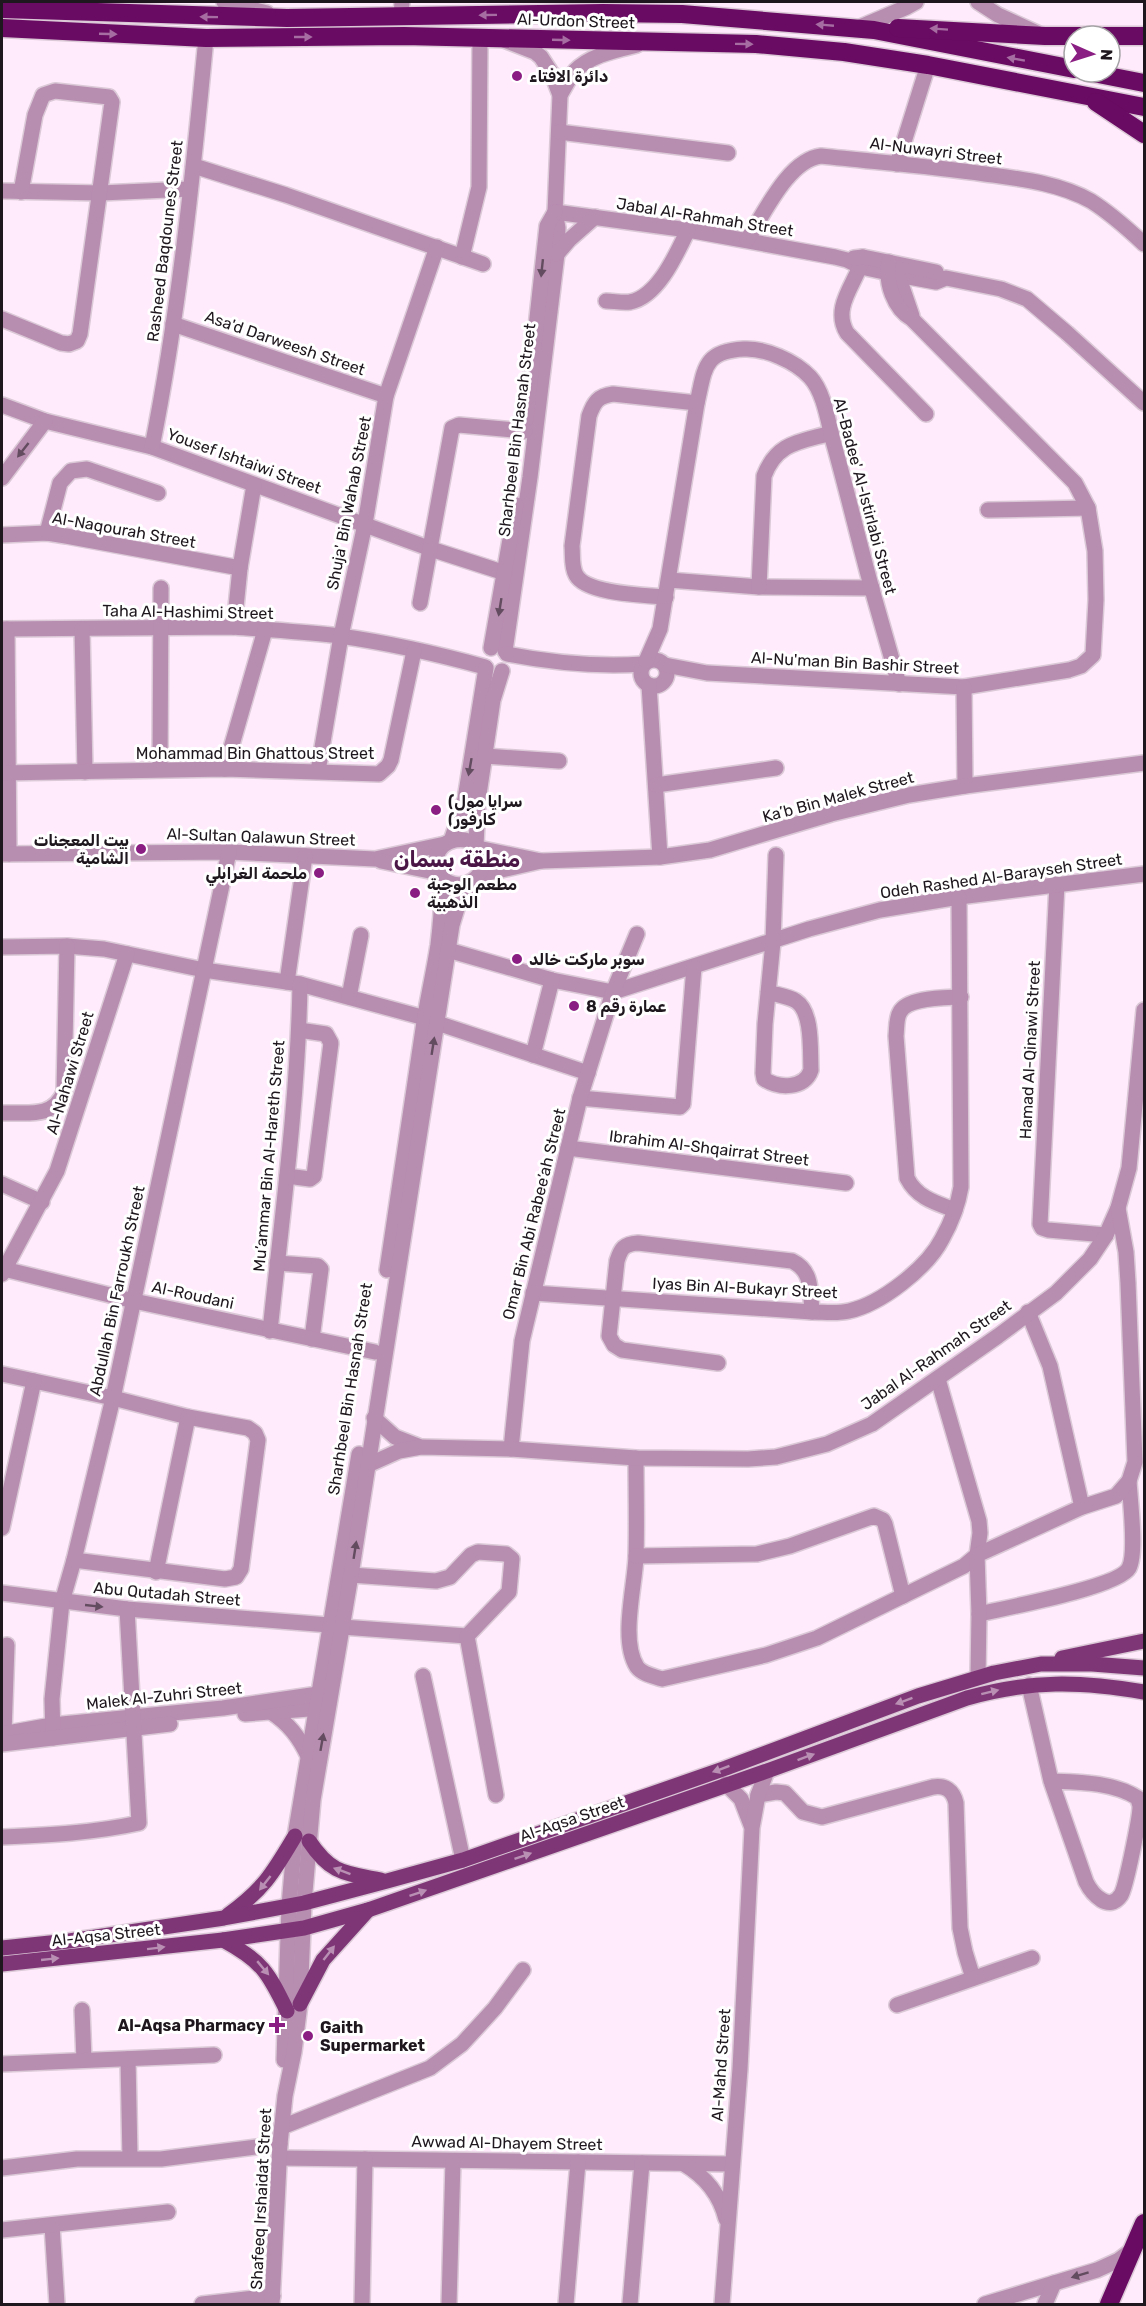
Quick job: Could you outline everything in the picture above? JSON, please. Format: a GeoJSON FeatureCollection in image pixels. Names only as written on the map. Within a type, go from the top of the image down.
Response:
{"type":"FeatureCollection","features":[{"type":"Feature","properties":{"kind":"highway","name":"Al-Urdon Street"},"geometry":{"type":"LineString","coordinates":[[2,9],[64,13],[287,18],[401,9],[608,7],[866,29],[1062,67]]}},
{"type":"Feature","properties":{"kind":"highway","name":"Al-Urdon Street"},"geometry":{"type":"LineString","coordinates":[[2,28],[206,38],[489,38],[756,44],[844,52],[928,65],[1144,107]]}},
{"type":"Feature","properties":{"kind":"highway"},"geometry":{"type":"LineString","coordinates":[[866,29],[924,28],[1045,36],[1144,36]]}},
{"type":"Feature","properties":{"kind":"highway"},"geometry":{"type":"LineString","coordinates":[[1122,79],[1144,83]]}},
{"type":"Feature","properties":{"kind":"highway"},"geometry":{"type":"LineString","coordinates":[[1090,98],[1144,134]]}},
{"type":"Feature","properties":{"kind":"highway"},"geometry":{"type":"LineString","coordinates":[[1109,2304],[1144,2223]]}},
{"type":"Feature","properties":{"kind":"main road"},"geometry":{"type":"LineString","coordinates":[[1041,1664],[1144,1641]]}},
{"type":"Feature","properties":{"kind":"main road","name":"Al-Aqsa Street"},"geometry":{"type":"LineString","coordinates":[[2,1948],[69,1941],[297,1905],[463,1860],[726,1768],[918,1696],[978,1677],[1041,1664],[1092,1664],[1144,1668]]}},
{"type":"Feature","properties":{"kind":"main road","name":"Al-Aqsa Street"},"geometry":{"type":"LineString","coordinates":[[2,1964],[223,1940],[296,1929],[368,1910],[768,1771],[967,1698],[1029,1685],[1063,1683],[1144,1692]]}},
{"type":"Feature","properties":{"kind":"main road"},"geometry":{"type":"LineString","coordinates":[[1123,1689],[1144,1698]]}},
{"type":"Feature","properties":{"kind":"main road"},"geometry":{"type":"LineString","coordinates":[[224,1918],[255,1895],[302,1839],[337,1871],[387,1881]]}},
{"type":"Feature","properties":{"kind":"main road"},"geometry":{"type":"LineString","coordinates":[[223,1940],[250,1954],[263,1967],[293,2008],[323,1960],[368,1910]]}},
{"type":"Feature","properties":{"kind":"street"},"geometry":{"type":"LineString","coordinates":[[64,13],[98,2]]}},
{"type":"Feature","properties":{"kind":"street"},"geometry":{"type":"LineString","coordinates":[[224,2],[287,18]]}},
{"type":"Feature","properties":{"kind":"street"},"geometry":{"type":"LineString","coordinates":[[660,2],[668,9],[682,15]]}},
{"type":"Feature","properties":{"kind":"street"},"geometry":{"type":"LineString","coordinates":[[866,29],[916,2]]}},
{"type":"Feature","properties":{"kind":"street"},"geometry":{"type":"LineString","coordinates":[[978,2],[998,15],[1045,36]]}},
{"type":"Feature","properties":{"kind":"street","name":"Rasheed Baqdounes Street"},"geometry":{"type":"LineString","coordinates":[[152,447],[173,324],[194,166],[206,38]]}},
{"type":"Feature","properties":{"kind":"street"},"geometry":{"type":"LineString","coordinates":[[462,257],[477,200],[489,38]]}},
{"type":"Feature","properties":{"kind":"street","name":"Sharhbeel Bin Hasnah Street"},"geometry":{"type":"LineString","coordinates":[[448,842],[465,799],[496,660],[530,477],[557,254],[558,228],[555,212],[560,95],[552,74],[535,52],[489,38]]}},
{"type":"Feature","properties":{"kind":"street"},"geometry":{"type":"LineString","coordinates":[[560,95],[575,71],[583,64],[612,51],[644,43]]}},
{"type":"Feature","properties":{"kind":"street"},"geometry":{"type":"LineString","coordinates":[[897,164],[928,65]]}},
{"type":"Feature","properties":{"kind":"street"},"geometry":{"type":"LineString","coordinates":[[2,319],[61,344],[77,341],[82,326],[101,193],[112,102],[107,96],[55,92],[43,95],[39,101],[21,192]]}},
{"type":"Feature","properties":{"kind":"street"},"geometry":{"type":"LineString","coordinates":[[560,132],[728,153]]}},
{"type":"Feature","properties":{"kind":"street","name":"Al-Nuwayri Street"},"geometry":{"type":"LineString","coordinates":[[747,240],[790,174],[805,161],[821,156],[988,174],[1061,188],[1091,201],[1121,223],[1144,244]]}},
{"type":"Feature","properties":{"kind":"street"},"geometry":{"type":"LineString","coordinates":[[194,166],[276,191],[483,264]]}},
{"type":"Feature","properties":{"kind":"street"},"geometry":{"type":"LineString","coordinates":[[2,191],[101,193],[190,189]]}},
{"type":"Feature","properties":{"kind":"street","name":"Sharhbeel Bin Hasnah Street"},"geometry":{"type":"LineString","coordinates":[[477,847],[478,801],[495,690],[505,573],[520,479],[547,226],[555,212]]}},
{"type":"Feature","properties":{"kind":"street","name":"Jabal Al-Rahmah Street"},"geometry":{"type":"LineString","coordinates":[[555,212],[688,230],[893,269],[939,272],[938,280],[1001,289],[1032,303],[1144,403]]}},
{"type":"Feature","properties":{"kind":"street"},"geometry":{"type":"LineString","coordinates":[[557,254],[595,217]]}},
{"type":"Feature","properties":{"kind":"street"},"geometry":{"type":"LineString","coordinates":[[606,301],[629,302],[639,299],[653,288],[671,264],[688,230]]}},
{"type":"Feature","properties":{"kind":"street","name":"Shuja' Bin Wahab Street"},"geometry":{"type":"LineString","coordinates":[[318,771],[386,396],[437,247]]}},
{"type":"Feature","properties":{"kind":"street"},"geometry":{"type":"LineString","coordinates":[[857,261],[842,306],[840,316],[842,325],[846,333],[926,414]]}},
{"type":"Feature","properties":{"kind":"street","name":"Al-Nu'man Bin Bashir Street"},"geometry":{"type":"LineString","coordinates":[[496,660],[607,666],[654,673],[706,673],[964,687],[1069,670],[1081,666],[1093,655],[1096,600],[1095,551],[1088,508],[1075,483],[911,312],[905,315],[893,296],[893,269]]}},
{"type":"Feature","properties":{"kind":"street"},"geometry":{"type":"LineString","coordinates":[[911,312],[917,292],[938,280]]}},
{"type":"Feature","properties":{"kind":"street","name":"Asa'd Darweesh Street"},"geometry":{"type":"LineString","coordinates":[[173,324],[386,396]]}},
{"type":"Feature","properties":{"kind":"street","name":"Al-Badee' Al-Istirlabi Street"},"geometry":{"type":"LineString","coordinates":[[660,857],[650,722],[654,673],[697,403],[705,369],[714,356],[726,350],[756,350],[773,354],[796,366],[810,377],[820,395],[899,684]]}},
{"type":"Feature","properties":{"kind":"street"},"geometry":{"type":"LineString","coordinates":[[666,597],[596,588],[585,584],[576,575],[572,546],[589,416],[593,403],[601,395],[613,394],[697,403]]}},
{"type":"Feature","properties":{"kind":"street","name":"Yousef Ishtaiwi Street"},"geometry":{"type":"LineString","coordinates":[[2,405],[45,421],[152,447],[431,549],[505,573]]}},
{"type":"Feature","properties":{"kind":"street"},"geometry":{"type":"LineString","coordinates":[[2,478],[45,421]]}},
{"type":"Feature","properties":{"kind":"street"},"geometry":{"type":"LineString","coordinates":[[420,603],[452,429],[459,425],[525,431]]}},
{"type":"Feature","properties":{"kind":"street"},"geometry":{"type":"LineString","coordinates":[[759,587],[765,476],[770,462],[777,452],[788,445],[831,433]]}},
{"type":"Feature","properties":{"kind":"street"},"geometry":{"type":"LineString","coordinates":[[46,533],[60,483],[71,471],[87,469],[158,493]]}},
{"type":"Feature","properties":{"kind":"street"},"geometry":{"type":"LineString","coordinates":[[234,627],[240,568],[254,485]]}},
{"type":"Feature","properties":{"kind":"street"},"geometry":{"type":"LineString","coordinates":[[988,510],[1088,508]]}},
{"type":"Feature","properties":{"kind":"street","name":"Al-Naqourah Street"},"geometry":{"type":"LineString","coordinates":[[2,535],[46,533],[240,568]]}},
{"type":"Feature","properties":{"kind":"street"},"geometry":{"type":"LineString","coordinates":[[669,580],[759,587],[872,588]]}},
{"type":"Feature","properties":{"kind":"street"},"geometry":{"type":"LineString","coordinates":[[160,769],[161,588]]}},
{"type":"Feature","properties":{"kind":"street","name":"Taha Al-Hashimi Street"},"geometry":{"type":"LineString","coordinates":[[4,629],[234,627],[341,636],[443,656],[496,660]]}},
{"type":"Feature","properties":{"kind":"street"},"geometry":{"type":"LineString","coordinates":[[4,629],[5,854]]}},
{"type":"Feature","properties":{"kind":"street"},"geometry":{"type":"LineString","coordinates":[[82,629],[85,772]]}},
{"type":"Feature","properties":{"kind":"street"},"geometry":{"type":"LineString","coordinates":[[225,769],[265,630]]}},
{"type":"Feature","properties":{"kind":"street","name":"Mohammad Bin Ghattous Street"},"geometry":{"type":"LineString","coordinates":[[5,773],[225,769],[379,774],[388,766],[414,651]]}},
{"type":"Feature","properties":{"kind":"street"},"geometry":{"type":"LineString","coordinates":[[964,687],[965,786]]}},
{"type":"Feature","properties":{"kind":"street"},"geometry":{"type":"LineString","coordinates":[[485,756],[559,761]]}},
{"type":"Feature","properties":{"kind":"street","name":"Ka’b Bin Malek Street"},"geometry":{"type":"LineString","coordinates":[[476,878],[541,861],[660,857],[710,850],[886,800],[965,786],[1144,763]]}},
{"type":"Feature","properties":{"kind":"street"},"geometry":{"type":"LineString","coordinates":[[656,785],[776,768]]}},
{"type":"Feature","properties":{"kind":"street"},"geometry":{"type":"LineString","coordinates":[[464,840],[477,847],[482,861],[476,878],[459,886],[446,882],[440,875],[436,858],[448,842],[464,840]]}},
{"type":"Feature","properties":{"kind":"street","name":"Al-Sultan Qalawun Street"},"geometry":{"type":"LineString","coordinates":[[375,859],[448,842]]}},
{"type":"Feature","properties":{"kind":"street","name":"Ka’b Bin Malek Street"},"geometry":{"type":"LineString","coordinates":[[477,847],[541,861]]}},
{"type":"Feature","properties":{"kind":"street","name":"Al-Sultan Qalawun Street"},"geometry":{"type":"LineString","coordinates":[[5,854],[229,852],[375,859],[440,875]]}},
{"type":"Feature","properties":{"kind":"street","name":"Abdullah Bin Farroukh Street"},"geometry":{"type":"LineString","coordinates":[[52,1732],[52,1699],[62,1602],[113,1398],[229,852]]}},
{"type":"Feature","properties":{"kind":"street"},"geometry":{"type":"LineString","coordinates":[[768,993],[795,1001],[802,1006],[807,1015],[811,1070],[804,1082],[783,1085],[771,1083],[764,1079],[763,1073],[764,1034],[768,993],[773,942],[776,855]]}},
{"type":"Feature","properties":{"kind":"street","name":"Mu’ammar Bin Al-Hareth Street"},"geometry":{"type":"LineString","coordinates":[[270,1331],[287,1176],[299,1030],[294,983],[305,856]]}},
{"type":"Feature","properties":{"kind":"street","name":"Odeh Rashed Al-Barayseh Street"},"geometry":{"type":"LineString","coordinates":[[448,950],[552,980],[613,992],[846,918],[917,903],[1144,874]]}},
{"type":"Feature","properties":{"kind":"street","name":"Sharhbeel Bin Hasnah Street"},"geometry":{"type":"LineString","coordinates":[[296,1929],[308,1756],[323,1701],[321,1674],[351,1575],[368,1465],[431,1021],[438,937],[440,875]]}},
{"type":"Feature","properties":{"kind":"street","name":"Sharhbeel Bin Hasnah Street"},"geometry":{"type":"LineString","coordinates":[[302,1839],[313,1800],[323,1701],[336,1626],[375,1352],[431,1021],[455,913],[465,891],[476,878]]}},
{"type":"Feature","properties":{"kind":"street","name":"Hamad Al-Qinawi Street"},"geometry":{"type":"LineString","coordinates":[[1057,884],[1039,1218],[1041,1226],[1048,1230],[1106,1235]]}},
{"type":"Feature","properties":{"kind":"street","name":"Iyas Bin Al-Bukayr Street"},"geometry":{"type":"LineString","coordinates":[[533,1293],[812,1312],[848,1311],[885,1295],[928,1259],[942,1240],[956,1209],[961,1187],[959,897]]}},
{"type":"Feature","properties":{"kind":"street","name":"Omar Bin Abi Rabee’ah Street"},"geometry":{"type":"LineString","coordinates":[[512,1449],[522,1341],[580,1098],[613,992],[637,934]]}},
{"type":"Feature","properties":{"kind":"street"},"geometry":{"type":"LineString","coordinates":[[349,997],[360,935]]}},
{"type":"Feature","properties":{"kind":"street"},"geometry":{"type":"LineString","coordinates":[[2,1113],[53,1109],[61,1101],[64,1092],[67,946]]}},
{"type":"Feature","properties":{"kind":"street"},"geometry":{"type":"LineString","coordinates":[[2,947],[84,947],[204,970],[294,983],[431,1021],[588,1073]]}},
{"type":"Feature","properties":{"kind":"street","name":"Al-Nahawi Street"},"geometry":{"type":"LineString","coordinates":[[3,1272],[57,1172],[126,954]]}},
{"type":"Feature","properties":{"kind":"street"},"geometry":{"type":"LineString","coordinates":[[580,1098],[680,1107],[683,1104],[694,967]]}},
{"type":"Feature","properties":{"kind":"street"},"geometry":{"type":"LineString","coordinates":[[533,1054],[552,980]]}},
{"type":"Feature","properties":{"kind":"street"},"geometry":{"type":"LineString","coordinates":[[956,1209],[922,1197],[912,1189],[907,1178],[896,1036],[898,1016],[904,1006],[923,1000],[961,997]]}},
{"type":"Feature","properties":{"kind":"street","name":"Jabal Al-Rahmah Street"},"geometry":{"type":"LineString","coordinates":[[422,1447],[512,1449],[636,1458],[748,1459],[776,1457],[808,1450],[845,1437],[872,1424],[1056,1293],[1090,1259],[1106,1235],[1118,1208],[1129,1168],[1141,1097],[1144,1010]]}},
{"type":"Feature","properties":{"kind":"street"},"geometry":{"type":"LineString","coordinates":[[287,1176],[310,1179],[314,1176],[331,1043],[326,1034],[299,1030]]}},
{"type":"Feature","properties":{"kind":"street","name":"Ibrahim Al-Shqairrat Street"},"geometry":{"type":"LineString","coordinates":[[568,1148],[846,1183]]}},
{"type":"Feature","properties":{"kind":"street"},"geometry":{"type":"LineString","coordinates":[[2,1184],[42,1202]]}},
{"type":"Feature","properties":{"kind":"street"},"geometry":{"type":"LineString","coordinates":[[980,1614],[1068,1594],[1118,1578],[1128,1571],[1133,1558],[1129,1481],[1135,1462],[1128,1283],[1126,1252],[1118,1208]]}},
{"type":"Feature","properties":{"kind":"street"},"geometry":{"type":"LineString","coordinates":[[718,1363],[622,1350],[614,1345],[609,1336],[613,1298],[621,1249],[627,1243],[792,1261],[801,1265],[807,1272],[810,1280],[812,1312]]}},
{"type":"Feature","properties":{"kind":"street"},"geometry":{"type":"LineString","coordinates":[[277,1263],[318,1266],[321,1269],[312,1340]]}},
{"type":"Feature","properties":{"kind":"street","name":"Al-Roudani"},"geometry":{"type":"LineString","coordinates":[[3,1272],[375,1352]]}},
{"type":"Feature","properties":{"kind":"street"},"geometry":{"type":"LineString","coordinates":[[1028,1312],[1050,1366],[1082,1507]]}},
{"type":"Feature","properties":{"kind":"street"},"geometry":{"type":"LineString","coordinates":[[2,1374],[113,1398],[188,1418],[248,1428],[255,1433],[258,1440],[242,1569],[236,1576],[225,1579],[74,1560]]}},
{"type":"Feature","properties":{"kind":"street"},"geometry":{"type":"LineString","coordinates":[[938,1379],[979,1521],[978,1677]]}},
{"type":"Feature","properties":{"kind":"street"},"geometry":{"type":"LineString","coordinates":[[2,1528],[34,1381]]}},
{"type":"Feature","properties":{"kind":"street"},"geometry":{"type":"LineString","coordinates":[[156,1572],[188,1418]]}},
{"type":"Feature","properties":{"kind":"street"},"geometry":{"type":"LineString","coordinates":[[374,1418],[395,1437],[422,1447]]}},
{"type":"Feature","properties":{"kind":"street"},"geometry":{"type":"LineString","coordinates":[[368,1465],[399,1451],[422,1447]]}},
{"type":"Feature","properties":{"kind":"street"},"geometry":{"type":"LineString","coordinates":[[636,1458],[636,1556],[629,1632],[632,1654],[638,1668],[648,1675],[662,1679],[785,1650],[817,1638],[964,1566],[977,1556],[1082,1507],[1116,1496],[1129,1481]]}},
{"type":"Feature","properties":{"kind":"street"},"geometry":{"type":"LineString","coordinates":[[636,1556],[758,1554],[797,1544],[874,1516],[884,1520],[903,1596]]}},
{"type":"Feature","properties":{"kind":"street"},"geometry":{"type":"LineString","coordinates":[[351,1575],[436,1581],[450,1576],[471,1555],[478,1552],[506,1554],[512,1559],[509,1592],[467,1636],[496,1795]]}},
{"type":"Feature","properties":{"kind":"street","name":"Abu Qutadah Street"},"geometry":{"type":"LineString","coordinates":[[2,1593],[127,1609],[467,1636]]}},
{"type":"Feature","properties":{"kind":"street"},"geometry":{"type":"LineString","coordinates":[[2,1837],[53,1835],[118,1828],[139,1823],[127,1609]]}},
{"type":"Feature","properties":{"kind":"street"},"geometry":{"type":"LineString","coordinates":[[2,1737],[7,1645]]}},
{"type":"Feature","properties":{"kind":"street"},"geometry":{"type":"LineString","coordinates":[[295,1697],[321,1674]]}},
{"type":"Feature","properties":{"kind":"street"},"geometry":{"type":"LineString","coordinates":[[423,1676],[463,1860]]}},
{"type":"Feature","properties":{"kind":"street"},"geometry":{"type":"LineString","coordinates":[[1029,1685],[1051,1781],[1091,1892],[1098,1899],[1108,1903],[1116,1901],[1122,1893],[1129,1863],[1140,1808],[1138,1798],[1128,1791],[1096,1784],[1051,1781]]}},
{"type":"Feature","properties":{"kind":"street","name":"Malek Al-Zuhri Street"},"geometry":{"type":"LineString","coordinates":[[52,1732],[73,1724],[132,1723],[295,1697],[323,1701]]}},
{"type":"Feature","properties":{"kind":"street"},"geometry":{"type":"LineString","coordinates":[[52,1699],[73,1724]]}},
{"type":"Feature","properties":{"kind":"street","name":"Malek Al-Zuhri Street"},"geometry":{"type":"LineString","coordinates":[[2,1737],[132,1723],[271,1712],[323,1701]]}},
{"type":"Feature","properties":{"kind":"street"},"geometry":{"type":"LineString","coordinates":[[271,1712],[298,1736],[308,1756]]}},
{"type":"Feature","properties":{"kind":"street","name":"Al-Mahd Street"},"geometry":{"type":"LineString","coordinates":[[722,2304],[740,2069],[752,1828],[758,1795],[768,1771]]}},
{"type":"Feature","properties":{"kind":"street","name":"Al-Mahd Street"},"geometry":{"type":"LineString","coordinates":[[726,1784],[746,1808],[752,1828]]}},
{"type":"Feature","properties":{"kind":"street"},"geometry":{"type":"LineString","coordinates":[[758,1795],[776,1791],[785,1793],[803,1812],[822,1817],[933,1787],[948,1789],[956,1803],[962,1936],[973,1978]]}},
{"type":"Feature","properties":{"kind":"street","name":"Shafeeq Irshaidat Street"},"geometry":{"type":"LineString","coordinates":[[273,2300],[282,2127],[285,2096],[294,2052],[296,1929]]}},
{"type":"Feature","properties":{"kind":"street"},"geometry":{"type":"LineString","coordinates":[[897,2005],[1032,1958]]}},
{"type":"Feature","properties":{"kind":"street"},"geometry":{"type":"LineString","coordinates":[[282,2127],[430,2068],[462,2044],[495,2008],[523,1970]]}},
{"type":"Feature","properties":{"kind":"street"},"geometry":{"type":"LineString","coordinates":[[82,2010],[84,2060]]}},
{"type":"Feature","properties":{"kind":"street"},"geometry":{"type":"LineString","coordinates":[[2,2064],[214,2055]]}},
{"type":"Feature","properties":{"kind":"street"},"geometry":{"type":"LineString","coordinates":[[128,2059],[130,2158]]}},
{"type":"Feature","properties":{"kind":"street","name":"Awwad Al-Dhayem Street"},"geometry":{"type":"LineString","coordinates":[[2,2168],[77,2159],[161,2159],[280,2151],[365,2159],[732,2164]]}},
{"type":"Feature","properties":{"kind":"street"},"geometry":{"type":"LineString","coordinates":[[362,2304],[365,2159]]}},
{"type":"Feature","properties":{"kind":"street"},"geometry":{"type":"LineString","coordinates":[[449,2304],[453,2161]]}},
{"type":"Feature","properties":{"kind":"street"},"geometry":{"type":"LineString","coordinates":[[566,2304],[578,2162]]}},
{"type":"Feature","properties":{"kind":"street"},"geometry":{"type":"LineString","coordinates":[[630,2304],[642,2163]]}},
{"type":"Feature","properties":{"kind":"street"},"geometry":{"type":"LineString","coordinates":[[684,2164],[700,2175],[713,2190],[723,2207],[728,2227]]}},
{"type":"Feature","properties":{"kind":"street"},"geometry":{"type":"LineString","coordinates":[[2,2230],[168,2212]]}},
{"type":"Feature","properties":{"kind":"street"},"geometry":{"type":"LineString","coordinates":[[52,2225],[57,2304]]}},
{"type":"Feature","properties":{"kind":"street"},"geometry":{"type":"LineString","coordinates":[[984,2304],[1105,2267],[1132,2250]]}},
{"type":"Feature","properties":{"kind":"street"},"geometry":{"type":"LineString","coordinates":[[1045,2304],[1054,2283]]}},
{"type":"Feature","properties":{"kind":"street"},"geometry":{"type":"LineString","coordinates":[[202,2304],[273,2300]]}},
{"type":"Feature","properties":{"kind":"place","name":"دائرة الافتاء"},"geometry":{"type":"Point","coordinates":[517,76]}},
{"type":"Feature","properties":{"kind":"place","name":"(سرايا مول (كارفور"},"geometry":{"type":"Point","coordinates":[436,810]}},
{"type":"Feature","properties":{"kind":"place","name":"بيت المعجنات الشامية"},"geometry":{"type":"Point","coordinates":[141,849]}},
{"type":"Feature","properties":{"kind":"place","name":"ملحمة الغرابلي"},"geometry":{"type":"Point","coordinates":[319,873]}},
{"type":"Feature","properties":{"kind":"place","name":"مطعم الوجبة الذهبية"},"geometry":{"type":"Point","coordinates":[415,893]}},
{"type":"Feature","properties":{"kind":"place","name":"سوبر ماركت خالد"},"geometry":{"type":"Point","coordinates":[517,959]}},
{"type":"Feature","properties":{"kind":"place","name":"عمارة رقم 8"},"geometry":{"type":"Point","coordinates":[574,1006]}},
{"type":"Feature","properties":{"kind":"place","name":"Al-Aqsa Pharmacy"},"geometry":{"type":"Point","coordinates":[277,2025]}},
{"type":"Feature","properties":{"kind":"place","name":"Gaith Supermarket"},"geometry":{"type":"Point","coordinates":[308,2036]}},
{"type":"Feature","properties":{"kind":"district","name":"منطقة بسمان"},"geometry":{"type":"Point","coordinates":[457,859]}}]}
